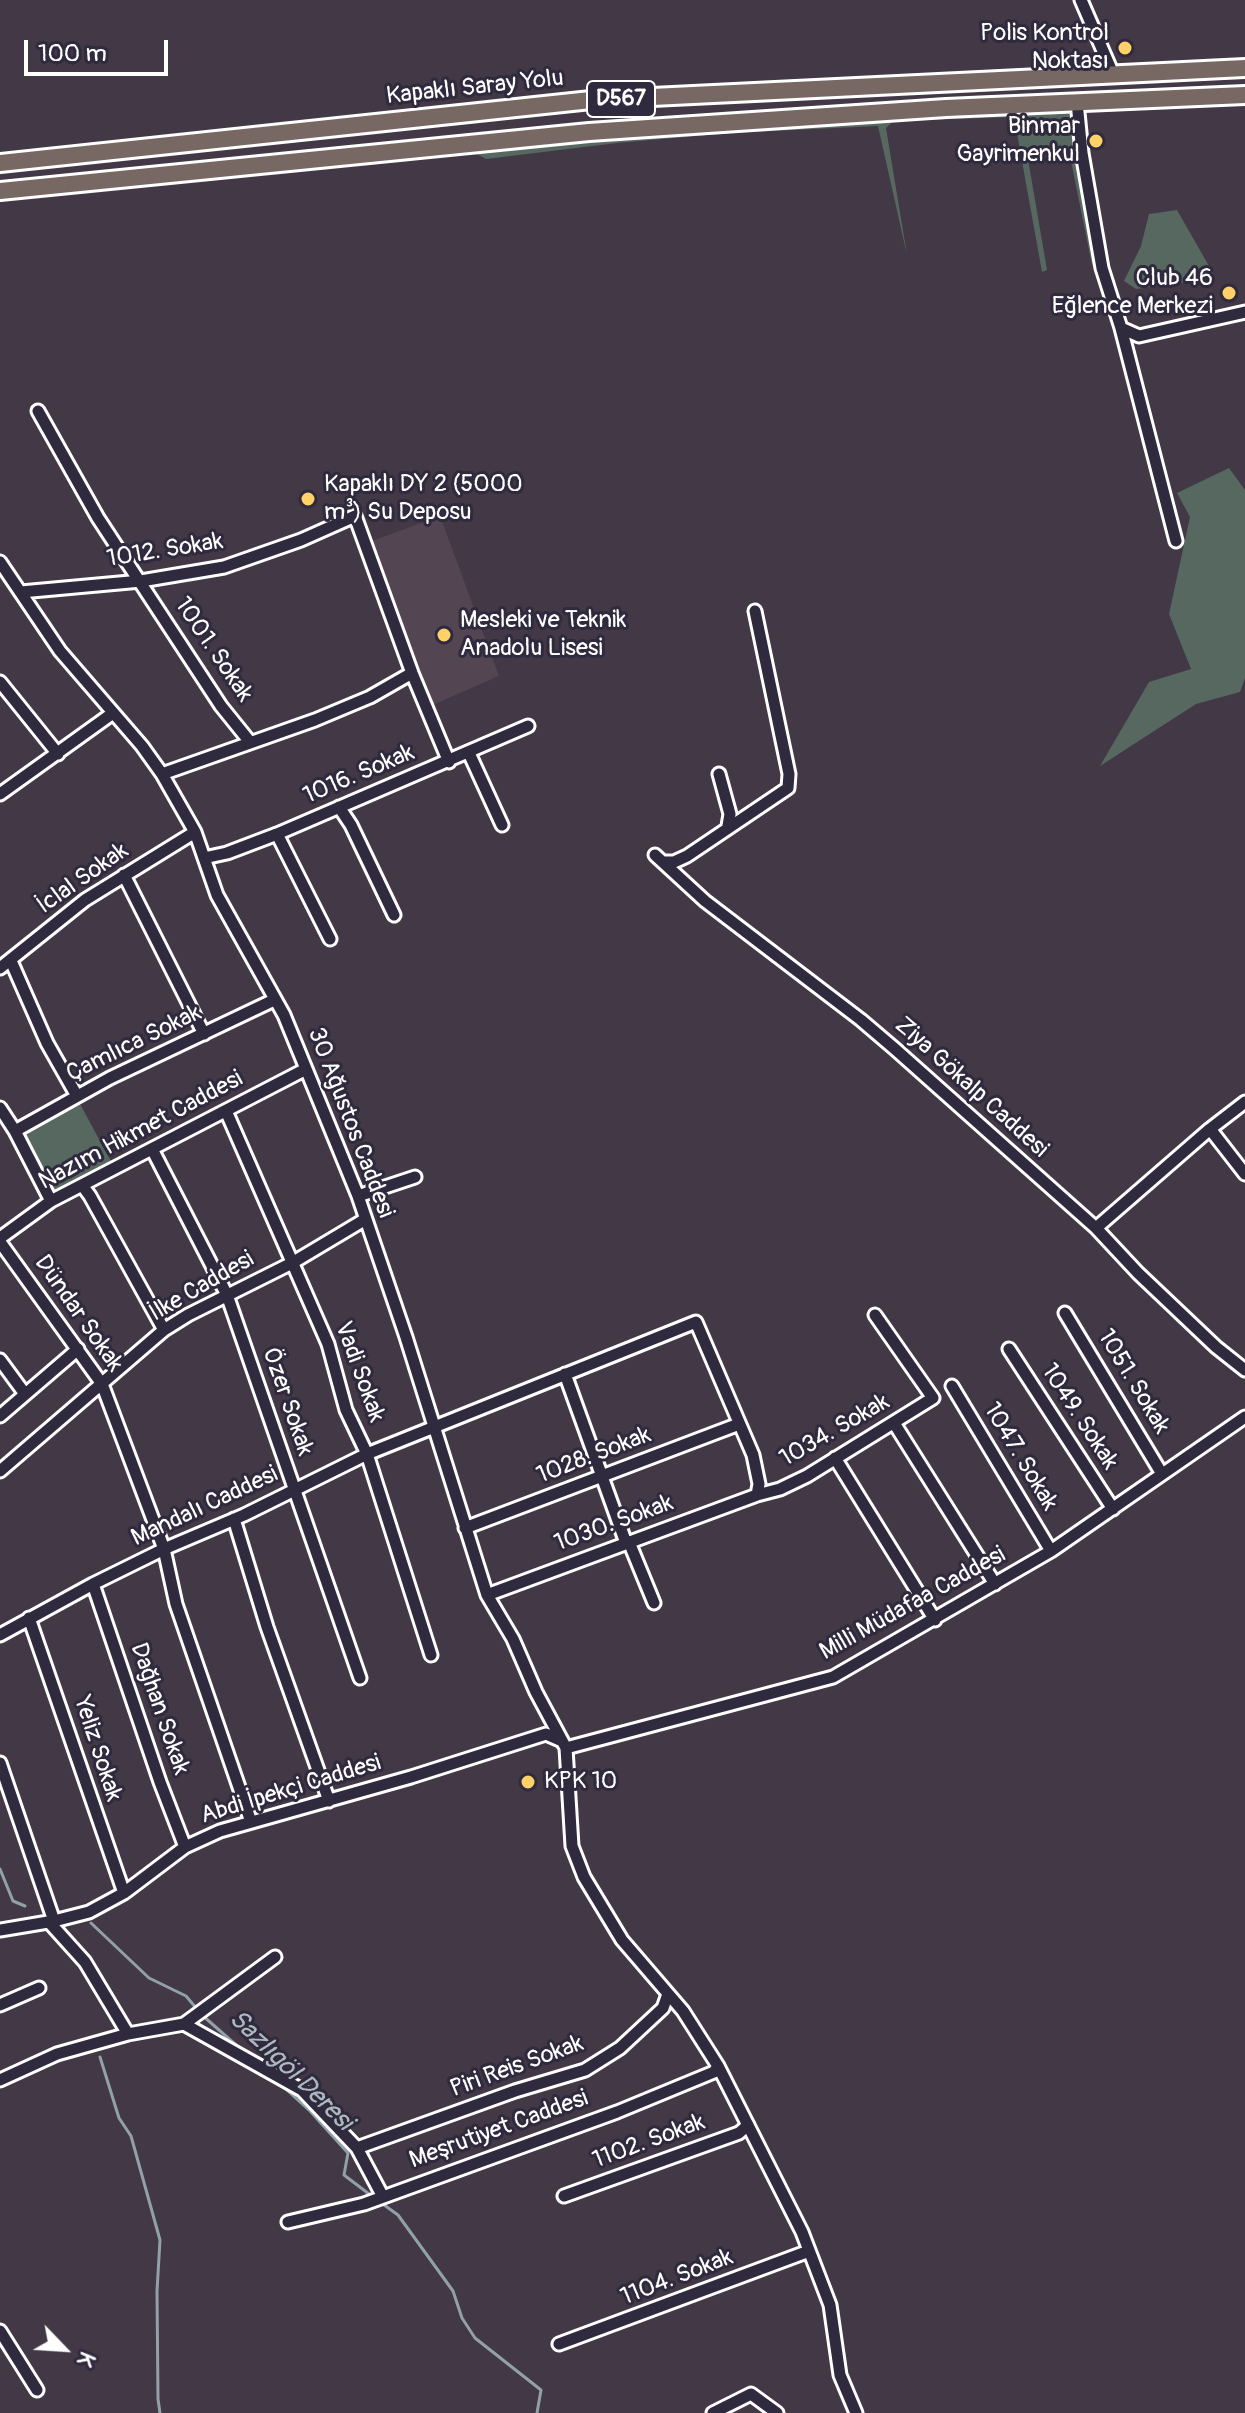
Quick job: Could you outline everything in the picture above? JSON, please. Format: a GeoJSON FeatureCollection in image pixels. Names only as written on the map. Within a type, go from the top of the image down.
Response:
{"type":"FeatureCollection","features":[{"type":"Feature","properties":{"kind":"highway","name":"Kapaklı Saray Yolu"},"geometry":{"type":"LineString","coordinates":[[0,163],[591,100],[1245,68]]}},
{"type":"Feature","properties":{"kind":"highway","name":"D567"},"geometry":{"type":"LineString","coordinates":[[0,191],[589,132],[1077,102],[1245,95]]}},
{"type":"Feature","properties":{"kind":"street"},"geometry":{"type":"LineString","coordinates":[[1081,0],[1113,74]]}},
{"type":"Feature","properties":{"kind":"street"},"geometry":{"type":"LineString","coordinates":[[1077,102],[1082,153],[1102,268],[1121,328],[1176,541]]}},
{"type":"Feature","properties":{"kind":"street"},"geometry":{"type":"LineString","coordinates":[[1121,328],[1139,336],[1245,312]]}},
{"type":"Feature","properties":{"kind":"street","name":"1001. Sokak"},"geometry":{"type":"LineString","coordinates":[[38,411],[98,518],[221,706],[250,742]]}},
{"type":"Feature","properties":{"kind":"street","name":"1012. Sokak"},"geometry":{"type":"LineString","coordinates":[[21,592],[141,581],[224,567],[301,540],[355,516],[412,673]]}},
{"type":"Feature","properties":{"kind":"street","name":"30 Ağustos Caddesi"},"geometry":{"type":"LineString","coordinates":[[0,562],[60,651],[162,774],[195,832],[217,895],[284,1015],[358,1196],[487,1595],[513,1639],[564,1745]]}},
{"type":"Feature","properties":{"kind":"street"},"geometry":{"type":"LineString","coordinates":[[728,826],[788,788],[789,774],[755,611]]}},
{"type":"Feature","properties":{"kind":"street"},"geometry":{"type":"LineString","coordinates":[[162,774],[370,697],[412,673],[449,762]]}},
{"type":"Feature","properties":{"kind":"street"},"geometry":{"type":"LineString","coordinates":[[0,682],[58,754]]}},
{"type":"Feature","properties":{"kind":"street"},"geometry":{"type":"LineString","coordinates":[[0,794],[113,713]]}},
{"type":"Feature","properties":{"kind":"street","name":"1016. Sokak"},"geometry":{"type":"LineString","coordinates":[[204,858],[227,853],[277,834],[528,726]]}},
{"type":"Feature","properties":{"kind":"street"},"geometry":{"type":"LineString","coordinates":[[469,753],[502,825]]}},
{"type":"Feature","properties":{"kind":"street"},"geometry":{"type":"LineString","coordinates":[[719,774],[730,814],[728,826]]}},
{"type":"Feature","properties":{"kind":"street"},"geometry":{"type":"LineString","coordinates":[[339,807],[351,825],[394,915]]}},
{"type":"Feature","properties":{"kind":"street","name":"Ziya Gökalp Caddesi"},"geometry":{"type":"LineString","coordinates":[[728,826],[687,856],[674,862],[660,858],[705,901],[861,1020],[1096,1228],[1138,1273],[1216,1347],[1245,1370]]}},
{"type":"Feature","properties":{"kind":"street","name":"İclal Sokak"},"geometry":{"type":"LineString","coordinates":[[5,964],[85,900],[195,832]]}},
{"type":"Feature","properties":{"kind":"street"},"geometry":{"type":"LineString","coordinates":[[277,834],[330,939]]}},
{"type":"Feature","properties":{"kind":"street"},"geometry":{"type":"LineString","coordinates":[[124,875],[204,1034]]}},
{"type":"Feature","properties":{"kind":"street"},"geometry":{"type":"LineString","coordinates":[[5,964],[77,1096]]}},
{"type":"Feature","properties":{"kind":"street","name":"Çamlıca Sokak"},"geometry":{"type":"LineString","coordinates":[[0,1132],[274,1000]]}},
{"type":"Feature","properties":{"kind":"street","name":"Nazım Hikmet Caddesi"},"geometry":{"type":"LineString","coordinates":[[0,1240],[51,1201],[306,1069]]}},
{"type":"Feature","properties":{"kind":"street"},"geometry":{"type":"LineString","coordinates":[[1096,1228],[1245,1102]]}},
{"type":"Feature","properties":{"kind":"street"},"geometry":{"type":"LineString","coordinates":[[0,1108],[51,1201]]}},
{"type":"Feature","properties":{"kind":"street","name":"Vadi Sokak"},"geometry":{"type":"LineString","coordinates":[[226,1111],[328,1344],[346,1410],[367,1454],[431,1655]]}},
{"type":"Feature","properties":{"kind":"street"},"geometry":{"type":"LineString","coordinates":[[1210,1129],[1245,1174]]}},
{"type":"Feature","properties":{"kind":"street","name":"Özer Sokak"},"geometry":{"type":"LineString","coordinates":[[152,1149],[227,1295],[360,1678]]}},
{"type":"Feature","properties":{"kind":"street"},"geometry":{"type":"LineString","coordinates":[[358,1196],[415,1177]]}},
{"type":"Feature","properties":{"kind":"street"},"geometry":{"type":"LineString","coordinates":[[82,1185],[164,1330]]}},
{"type":"Feature","properties":{"kind":"street","name":"İlke Caddesi"},"geometry":{"type":"LineString","coordinates":[[2,1467],[164,1330],[292,1263],[364,1220]]}},
{"type":"Feature","properties":{"kind":"street","name":"Dündar Sokak"},"geometry":{"type":"LineString","coordinates":[[0,1240],[102,1384],[164,1549],[176,1604],[251,1822]]}},
{"type":"Feature","properties":{"kind":"street","name":"1051. Sokak"},"geometry":{"type":"LineString","coordinates":[[1065,1313],[1162,1474]]}},
{"type":"Feature","properties":{"kind":"street","name":"1034. Sokak"},"geometry":{"type":"LineString","coordinates":[[757,1495],[780,1489],[933,1398],[875,1315]]}},
{"type":"Feature","properties":{"kind":"street","name":"Mandalı Caddesi"},"geometry":{"type":"LineString","coordinates":[[0,1635],[93,1584],[367,1454],[696,1322],[739,1424]]}},
{"type":"Feature","properties":{"kind":"street"},"geometry":{"type":"LineString","coordinates":[[0,1416],[78,1349]]}},
{"type":"Feature","properties":{"kind":"street","name":"1049. Sokak"},"geometry":{"type":"LineString","coordinates":[[1009,1349],[1113,1509]]}},
{"type":"Feature","properties":{"kind":"street"},"geometry":{"type":"LineString","coordinates":[[0,1360],[25,1394]]}},
{"type":"Feature","properties":{"kind":"street"},"geometry":{"type":"LineString","coordinates":[[565,1374],[601,1478],[654,1603]]}},
{"type":"Feature","properties":{"kind":"street","name":"1047. Sokak"},"geometry":{"type":"LineString","coordinates":[[952,1386],[1051,1551]]}},
{"type":"Feature","properties":{"kind":"street","name":"Milli Müdafaa Caddesi"},"geometry":{"type":"LineString","coordinates":[[564,1745],[833,1677],[1051,1551],[1245,1417]]}},
{"type":"Feature","properties":{"kind":"street"},"geometry":{"type":"LineString","coordinates":[[894,1423],[995,1584]]}},
{"type":"Feature","properties":{"kind":"street"},"geometry":{"type":"LineString","coordinates":[[739,1424],[753,1455],[759,1484],[757,1495]]}},
{"type":"Feature","properties":{"kind":"street","name":"1028. Sokak"},"geometry":{"type":"LineString","coordinates":[[465,1528],[739,1424]]}},
{"type":"Feature","properties":{"kind":"street"},"geometry":{"type":"LineString","coordinates":[[835,1458],[935,1620]]}},
{"type":"Feature","properties":{"kind":"street","name":"1030. Sokak"},"geometry":{"type":"LineString","coordinates":[[487,1595],[757,1495]]}},
{"type":"Feature","properties":{"kind":"street"},"geometry":{"type":"LineString","coordinates":[[234,1519],[267,1627],[329,1801]]}},
{"type":"Feature","properties":{"kind":"street","name":"Dağhan Sokak"},"geometry":{"type":"LineString","coordinates":[[93,1584],[185,1847]]}},
{"type":"Feature","properties":{"kind":"street","name":"Yeliz Sokak"},"geometry":{"type":"LineString","coordinates":[[29,1618],[124,1893]]}},
{"type":"Feature","properties":{"kind":"street","name":"Abdi İpekçi Caddesi"},"geometry":{"type":"LineString","coordinates":[[0,1930],[52,1922],[89,1912],[124,1893],[185,1847],[220,1831],[546,1734],[564,1745]]}},
{"type":"Feature","properties":{"kind":"street"},"geometry":{"type":"LineString","coordinates":[[564,1745],[572,1846],[584,1877],[622,1940],[683,2011],[718,2066],[748,2125],[809,2251],[830,2305],[840,2375],[856,2413]]}},
{"type":"Feature","properties":{"kind":"street"},"geometry":{"type":"LineString","coordinates":[[0,1763],[52,1922],[85,1962],[128,2034]]}},
{"type":"Feature","properties":{"kind":"street"},"geometry":{"type":"LineString","coordinates":[[0,2080],[57,2054],[128,2034],[184,2024],[275,1957]]}},
{"type":"Feature","properties":{"kind":"street"},"geometry":{"type":"LineString","coordinates":[[0,2005],[39,1988]]}},
{"type":"Feature","properties":{"kind":"street","name":"Piri Reis Sokak"},"geometry":{"type":"LineString","coordinates":[[357,2148],[515,2091],[585,2070],[620,2048],[663,2008],[668,1994]]}},
{"type":"Feature","properties":{"kind":"street"},"geometry":{"type":"LineString","coordinates":[[184,2024],[302,2090],[357,2148],[382,2195]]}},
{"type":"Feature","properties":{"kind":"street","name":"Meşrutiyet Caddesi"},"geometry":{"type":"LineString","coordinates":[[288,2222],[364,2204],[617,2112],[714,2072],[718,2066]]}},
{"type":"Feature","properties":{"kind":"street","name":"1102. Sokak"},"geometry":{"type":"LineString","coordinates":[[564,2196],[739,2133],[748,2125]]}},
{"type":"Feature","properties":{"kind":"street","name":"1104. Sokak"},"geometry":{"type":"LineString","coordinates":[[559,2344],[809,2251]]}},
{"type":"Feature","properties":{"kind":"street"},"geometry":{"type":"LineString","coordinates":[[0,2331],[37,2390]]}},
{"type":"Feature","properties":{"kind":"street"},"geometry":{"type":"LineString","coordinates":[[713,2413],[751,2394],[777,2413]]}},
{"type":"Feature","properties":{"kind":"shaded area","name":"Mesleki ve Teknik Anadolu Lisesi"},"geometry":{"type":"Polygon","coordinates":[[[440,516],[499,676],[430,706],[369,542],[440,516]]]}},
{"type":"Feature","properties":{"kind":"green space"},"geometry":{"type":"Polygon","coordinates":[[[1069,110],[1097,264],[1092,265],[1070,156],[1028,159],[1047,270],[1042,272],[1014,117],[893,121],[886,128],[907,255],[878,126],[730,133],[486,159],[475,153],[366,164],[429,151],[895,117],[1069,110]]]}},
{"type":"Feature","properties":{"kind":"green space"},"geometry":{"type":"Polygon","coordinates":[[[1177,210],[1213,273],[1208,279],[1136,289],[1124,281],[1141,246],[1149,214],[1177,210]]]}},
{"type":"Feature","properties":{"kind":"green space"},"geometry":{"type":"Polygon","coordinates":[[[1229,468],[1245,490],[1245,678],[1240,692],[1196,704],[1100,766],[1149,682],[1191,669],[1169,614],[1190,517],[1177,493],[1229,468]]]}},
{"type":"Feature","properties":{"kind":"green space"},"geometry":{"type":"Polygon","coordinates":[[[80,1104],[112,1163],[54,1194],[22,1135],[80,1104]]]}},
{"type":"Feature","properties":{"kind":"waterway"},"geometry":{"type":"LineString","coordinates":[[0,1869],[13,1901],[25,1906]]}},
{"type":"Feature","properties":{"kind":"waterway","name":"Sazlıgöl Deresi"},"geometry":{"type":"LineString","coordinates":[[91,1923],[149,1978],[186,1996],[197,2009]]}},
{"type":"Feature","properties":{"kind":"waterway","name":"Sazlıgöl Deresi"},"geometry":{"type":"LineString","coordinates":[[202,2015],[244,2052]]}},
{"type":"Feature","properties":{"kind":"waterway"},"geometry":{"type":"LineString","coordinates":[[100,2057],[119,2118],[131,2136],[160,2240],[157,2291],[160,2413]]}},
{"type":"Feature","properties":{"kind":"waterway","name":"Sazlıgöl Deresi"},"geometry":{"type":"LineString","coordinates":[[277,2081],[310,2111],[348,2153],[344,2175],[373,2197]]}},
{"type":"Feature","properties":{"kind":"waterway","name":"Sazlıgöl Deresi"},"geometry":{"type":"LineString","coordinates":[[380,2202],[398,2215],[453,2291],[462,2318],[475,2338],[541,2390],[537,2413]]}},
{"type":"Feature","properties":{"kind":"place","name":"Polis Kontrol Noktası"},"geometry":{"type":"Point","coordinates":[1125,48]}},
{"type":"Feature","properties":{"kind":"place","name":"Binmar Gayrimenkul"},"geometry":{"type":"Point","coordinates":[1096,141]}},
{"type":"Feature","properties":{"kind":"place","name":"Club 46 Eğlence Merkezi"},"geometry":{"type":"Point","coordinates":[1229,293]}},
{"type":"Feature","properties":{"kind":"place","name":"Kapaklı DY 2 (5000 m³) Su Deposu"},"geometry":{"type":"Point","coordinates":[308,499]}},
{"type":"Feature","properties":{"kind":"place","name":"Mesleki ve Teknik Anadolu Lisesi"},"geometry":{"type":"Point","coordinates":[444,635]}},
{"type":"Feature","properties":{"kind":"place","name":"KPK 10"},"geometry":{"type":"Point","coordinates":[528,1782]}}]}
